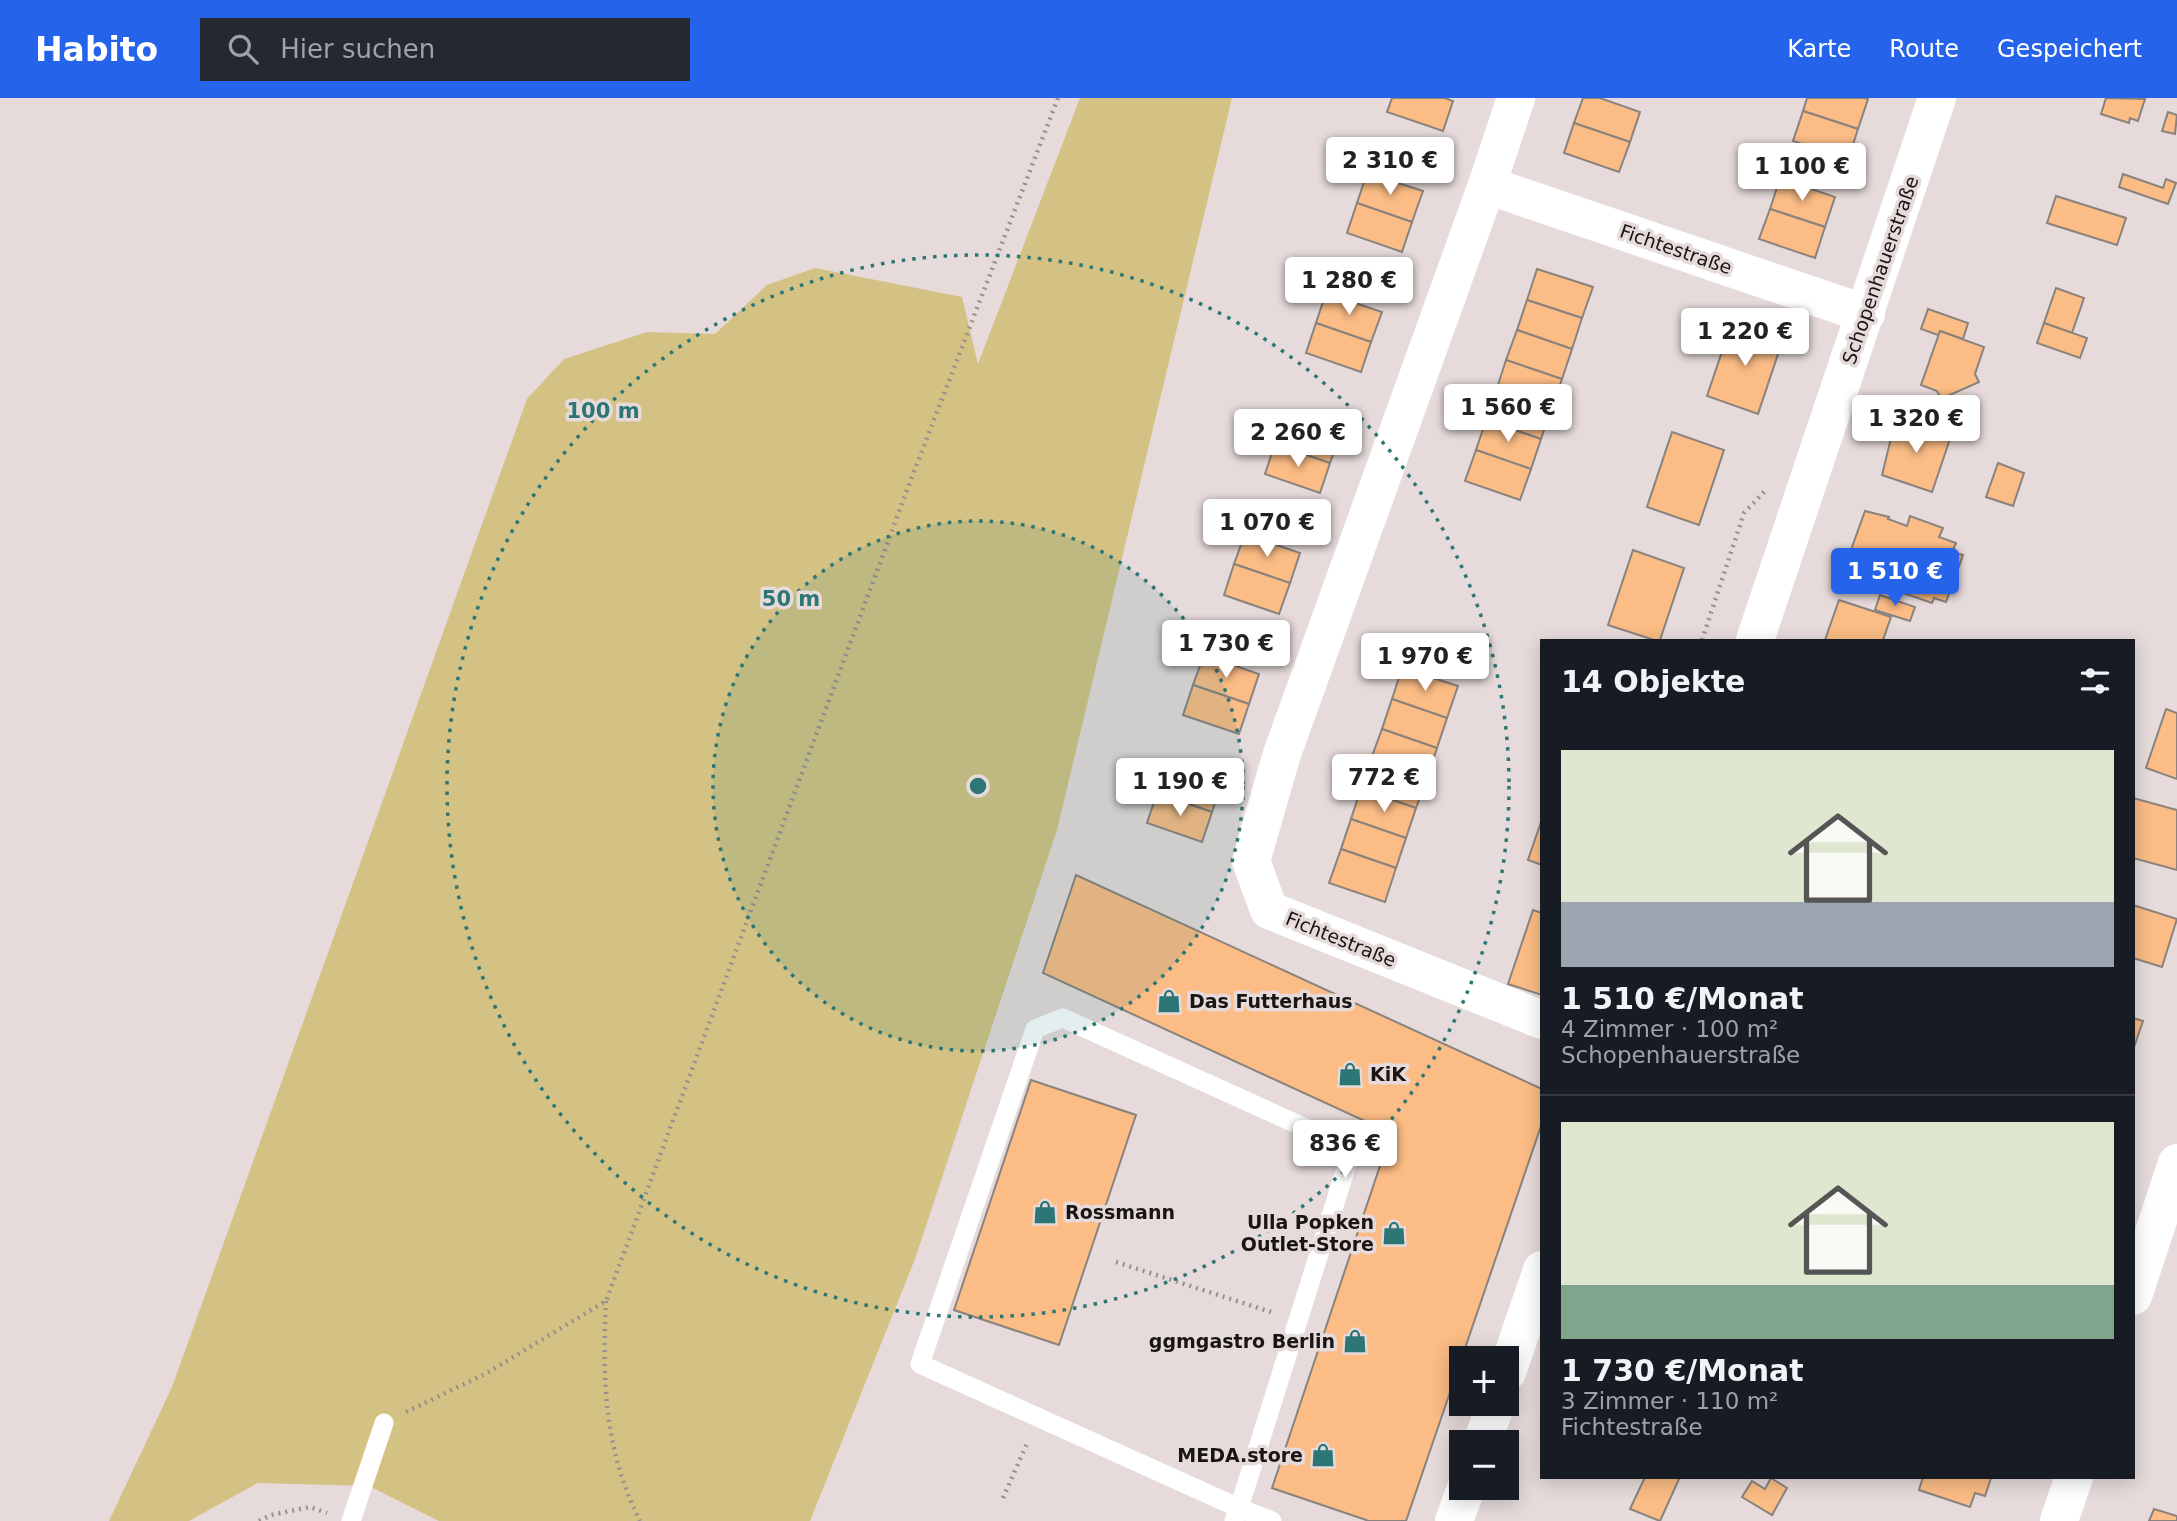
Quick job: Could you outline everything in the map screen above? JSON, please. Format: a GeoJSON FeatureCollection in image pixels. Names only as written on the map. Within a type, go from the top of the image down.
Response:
{"type":"FeatureCollection","features":[{"type":"Feature","properties":{"kind":"street","name":"Fichtestraße"},"geometry":{"type":"LineString","coordinates":[[1516,98],[1282,754],[1251,861],[1269,910],[1540,1019]]}},
{"type":"Feature","properties":{"kind":"street","name":"Schopenhauerstraße"},"geometry":{"type":"LineString","coordinates":[[1755,639],[1937,98]]}},
{"type":"Feature","properties":{"kind":"street","name":"Fichtestraße"},"geometry":{"type":"LineString","coordinates":[[1487,185],[1866,314]]}},
{"type":"Feature","properties":{"kind":"street"},"geometry":{"type":"LineString","coordinates":[[2135,1290],[2177,1163]]}},
{"type":"Feature","properties":{"kind":"street"},"geometry":{"type":"LineString","coordinates":[[1516,1346],[1540,1276]]}},
{"type":"Feature","properties":{"kind":"street"},"geometry":{"type":"LineString","coordinates":[[2059,1521],[2073,1479]]}},
{"type":"Feature","properties":{"kind":"street"},"geometry":{"type":"LineString","coordinates":[[1454,1521],[1462,1500]]}},
{"type":"Feature","properties":{"kind":"lane"},"geometry":{"type":"LineString","coordinates":[[1237,1514],[1352,1150],[1063,1018],[1035,1029],[920,1364],[1039,1417],[1237,1514],[1272,1521]]}},
{"type":"Feature","properties":{"kind":"lane"},"geometry":{"type":"LineString","coordinates":[[351,1521],[384,1423]]}},
{"type":"Feature","properties":{"kind":"path"},"geometry":{"type":"LineString","coordinates":[[640,1521],[629,1500],[612,1444],[605,1393],[606,1301],[910,482],[1058,98]]}},
{"type":"Feature","properties":{"kind":"path"},"geometry":{"type":"LineString","coordinates":[[1702,639],[1744,513],[1769,487]]}},
{"type":"Feature","properties":{"kind":"path"},"geometry":{"type":"LineString","coordinates":[[1116,1262],[1298,1320]]}},
{"type":"Feature","properties":{"kind":"path"},"geometry":{"type":"LineString","coordinates":[[384,1423],[487,1373],[606,1301]]}},
{"type":"Feature","properties":{"kind":"path"},"geometry":{"type":"LineString","coordinates":[[1003,1498],[1039,1417]]}},
{"type":"Feature","properties":{"kind":"path"},"geometry":{"type":"LineString","coordinates":[[259,1521],[271,1514],[310,1507],[351,1521]]}},
{"type":"Feature","properties":{"kind":"shaded area"},"geometry":{"type":"Polygon","coordinates":[[[1080,98],[1232,98],[1057,830],[915,1259],[810,1521],[439,1521],[369,1486],[258,1483],[189,1521],[109,1521],[172,1387],[527,399],[564,359],[647,332],[715,334],[767,285],[815,268],[962,297],[978,364],[1080,98]]]}},
{"type":"Feature","properties":{"kind":"building"},"geometry":{"type":"Polygon","coordinates":[[[1392,98],[1445,98],[1453,101],[1443,131],[1387,112],[1392,98]]]}},
{"type":"Feature","properties":{"kind":"building"},"geometry":{"type":"Polygon","coordinates":[[[1583,98],[1600,98],[1640,112],[1630,142],[1574,123],[1583,98]]]}},
{"type":"Feature","properties":{"kind":"building"},"geometry":{"type":"Polygon","coordinates":[[[1807,98],[1868,99],[1858,129],[1803,111],[1807,98]]]}},
{"type":"Feature","properties":{"kind":"building"},"geometry":{"type":"Polygon","coordinates":[[[2106,98],[2145,99],[2138,121],[2130,118],[2129,123],[2101,114],[2106,98]]]}},
{"type":"Feature","properties":{"kind":"building"},"geometry":{"type":"Polygon","coordinates":[[[1803,111],[1858,129],[1848,160],[1793,141],[1803,111]]]}},
{"type":"Feature","properties":{"kind":"building"},"geometry":{"type":"Polygon","coordinates":[[[2168,112],[2177,115],[2175,134],[2162,131],[2168,112]]]}},
{"type":"Feature","properties":{"kind":"building"},"geometry":{"type":"Polygon","coordinates":[[[1574,123],[1630,142],[1619,172],[1564,153],[1574,123]]]}},
{"type":"Feature","properties":{"kind":"building"},"geometry":{"type":"Polygon","coordinates":[[[1367,173],[1423,191],[1412,222],[1357,203],[1367,173]]]}},
{"type":"Feature","properties":{"kind":"building"},"geometry":{"type":"Polygon","coordinates":[[[2123,174],[2163,188],[2166,179],[2176,183],[2168,204],[2119,187],[2123,174]]]}},
{"type":"Feature","properties":{"kind":"building"},"geometry":{"type":"Polygon","coordinates":[[[1780,178],[1835,197],[1825,227],[1770,209],[1780,178]]]}},
{"type":"Feature","properties":{"kind":"building"},"geometry":{"type":"Polygon","coordinates":[[[2056,196],[2126,218],[2117,245],[2047,223],[2056,196]]]}},
{"type":"Feature","properties":{"kind":"building"},"geometry":{"type":"Polygon","coordinates":[[[1357,203],[1412,222],[1402,252],[1347,233],[1357,203]]]}},
{"type":"Feature","properties":{"kind":"building"},"geometry":{"type":"Polygon","coordinates":[[[1770,209],[1825,227],[1815,258],[1759,239],[1770,209]]]}},
{"type":"Feature","properties":{"kind":"building"},"geometry":{"type":"Polygon","coordinates":[[[1537,269],[1593,287],[1582,318],[1527,300],[1537,269]]]}},
{"type":"Feature","properties":{"kind":"building"},"geometry":{"type":"Polygon","coordinates":[[[2056,288],[2084,298],[2072,333],[2044,323],[2056,288]]]}},
{"type":"Feature","properties":{"kind":"building"},"geometry":{"type":"Polygon","coordinates":[[[1326,293],[1382,312],[1371,342],[1316,323],[1326,293]]]}},
{"type":"Feature","properties":{"kind":"building"},"geometry":{"type":"Polygon","coordinates":[[[1527,300],[1582,318],[1572,349],[1517,330],[1527,300]]]}},
{"type":"Feature","properties":{"kind":"building"},"geometry":{"type":"Polygon","coordinates":[[[1928,309],[1968,323],[1963,339],[1940,331],[1938,335],[1921,329],[1928,309]]]}},
{"type":"Feature","properties":{"kind":"building"},"geometry":{"type":"Polygon","coordinates":[[[1732,322],[1783,339],[1758,414],[1707,396],[1732,322]]]}},
{"type":"Feature","properties":{"kind":"building"},"geometry":{"type":"Polygon","coordinates":[[[1316,323],[1371,342],[1361,372],[1306,353],[1316,323]]]}},
{"type":"Feature","properties":{"kind":"building"},"geometry":{"type":"Polygon","coordinates":[[[2044,323],[2087,338],[2080,358],[2037,343],[2044,323]]]}},
{"type":"Feature","properties":{"kind":"building"},"geometry":{"type":"Polygon","coordinates":[[[1517,330],[1572,349],[1562,379],[1506,360],[1517,330]]]}},
{"type":"Feature","properties":{"kind":"building"},"geometry":{"type":"Polygon","coordinates":[[[1940,331],[1984,347],[1975,374],[1979,382],[1941,399],[1937,391],[1921,385],[1940,331]]]}},
{"type":"Feature","properties":{"kind":"building"},"geometry":{"type":"Polygon","coordinates":[[[1506,360],[1562,379],[1551,409],[1496,391],[1506,360]]]}},
{"type":"Feature","properties":{"kind":"building"},"geometry":{"type":"Polygon","coordinates":[[[1496,391],[1551,409],[1541,439],[1486,420],[1496,391]]]}},
{"type":"Feature","properties":{"kind":"building"},"geometry":{"type":"Polygon","coordinates":[[[1285,414],[1341,432],[1330,463],[1275,444],[1285,414]]]}},
{"type":"Feature","properties":{"kind":"building"},"geometry":{"type":"Polygon","coordinates":[[[1901,419],[1951,436],[1932,492],[1882,475],[1891,438],[1895,435],[1901,419]]]}},
{"type":"Feature","properties":{"kind":"building"},"geometry":{"type":"Polygon","coordinates":[[[1486,420],[1541,439],[1531,469],[1476,450],[1486,420]]]}},
{"type":"Feature","properties":{"kind":"building"},"geometry":{"type":"Polygon","coordinates":[[[1672,432],[1724,450],[1699,525],[1647,507],[1672,432]]]}},
{"type":"Feature","properties":{"kind":"building"},"geometry":{"type":"Polygon","coordinates":[[[1275,444],[1330,463],[1320,493],[1265,474],[1275,444]]]}},
{"type":"Feature","properties":{"kind":"building"},"geometry":{"type":"Polygon","coordinates":[[[1476,450],[1531,469],[1520,500],[1465,481],[1476,450]]]}},
{"type":"Feature","properties":{"kind":"building"},"geometry":{"type":"Polygon","coordinates":[[[1998,463],[2024,473],[2013,506],[1986,497],[1998,463]]]}},
{"type":"Feature","properties":{"kind":"building"},"geometry":{"type":"Polygon","coordinates":[[[1865,511],[1889,517],[1888,519],[1907,526],[1910,516],[1943,528],[1939,537],[1956,543],[1952,552],[1963,555],[1946,602],[1934,598],[1932,603],[1843,572],[1865,511]]]}},
{"type":"Feature","properties":{"kind":"building"},"geometry":{"type":"Polygon","coordinates":[[[1245,534],[1300,553],[1290,583],[1234,564],[1245,534]]]}},
{"type":"Feature","properties":{"kind":"building"},"geometry":{"type":"Polygon","coordinates":[[[1633,550],[1684,568],[1660,639],[1651,639],[1608,625],[1633,550]]]}},
{"type":"Feature","properties":{"kind":"building"},"geometry":{"type":"Polygon","coordinates":[[[1234,564],[1290,583],[1279,614],[1224,595],[1234,564]]]}},
{"type":"Feature","properties":{"kind":"building"},"geometry":{"type":"Polygon","coordinates":[[[1880,595],[1915,607],[1910,621],[1875,610],[1880,595]]]}},
{"type":"Feature","properties":{"kind":"building"},"geometry":{"type":"Polygon","coordinates":[[[1839,600],[1891,617],[1883,639],[1825,639],[1839,600]]]}},
{"type":"Feature","properties":{"kind":"building"},"geometry":{"type":"Polygon","coordinates":[[[1204,655],[1259,674],[1249,704],[1193,685],[1204,655]]]}},
{"type":"Feature","properties":{"kind":"building"},"geometry":{"type":"Polygon","coordinates":[[[1402,668],[1458,686],[1447,718],[1392,699],[1402,668]]]}},
{"type":"Feature","properties":{"kind":"building"},"geometry":{"type":"Polygon","coordinates":[[[1193,685],[1249,704],[1239,734],[1183,715],[1193,685]]]}},
{"type":"Feature","properties":{"kind":"building"},"geometry":{"type":"Polygon","coordinates":[[[1392,699],[1447,718],[1437,748],[1382,729],[1392,699]]]}},
{"type":"Feature","properties":{"kind":"building"},"geometry":{"type":"Polygon","coordinates":[[[2166,709],[2177,713],[2177,779],[2146,768],[2166,709]]]}},
{"type":"Feature","properties":{"kind":"building"},"geometry":{"type":"Polygon","coordinates":[[[1382,729],[1437,748],[1427,778],[1371,759],[1382,729]]]}},
{"type":"Feature","properties":{"kind":"building"},"geometry":{"type":"Polygon","coordinates":[[[1371,759],[1427,778],[1416,808],[1361,789],[1371,759]]]}},
{"type":"Feature","properties":{"kind":"building"},"geometry":{"type":"Polygon","coordinates":[[[1217,761],[1244,770],[1240,784],[1213,775],[1217,761]]]}},
{"type":"Feature","properties":{"kind":"building"},"geometry":{"type":"Polygon","coordinates":[[[1167,763],[1222,782],[1212,812],[1157,793],[1167,763]]]}},
{"type":"Feature","properties":{"kind":"building"},"geometry":{"type":"Polygon","coordinates":[[[1361,789],[1416,808],[1406,838],[1351,819],[1361,789]]]}},
{"type":"Feature","properties":{"kind":"building"},"geometry":{"type":"Polygon","coordinates":[[[1157,793],[1212,812],[1202,842],[1147,823],[1157,793]]]}},
{"type":"Feature","properties":{"kind":"building"},"geometry":{"type":"Polygon","coordinates":[[[2135,799],[2177,810],[2177,870],[2135,859],[2135,799]]]}},
{"type":"Feature","properties":{"kind":"building"},"geometry":{"type":"Polygon","coordinates":[[[1351,819],[1406,838],[1396,868],[1341,849],[1351,819]]]}},
{"type":"Feature","properties":{"kind":"building"},"geometry":{"type":"Polygon","coordinates":[[[1540,825],[1540,864],[1528,860],[1540,825]]]}},
{"type":"Feature","properties":{"kind":"building"},"geometry":{"type":"Polygon","coordinates":[[[1341,849],[1396,868],[1385,902],[1329,883],[1341,849]]]}},
{"type":"Feature","properties":{"kind":"building"},"geometry":{"type":"Polygon","coordinates":[[[1076,875],[1540,1088],[1540,1129],[1466,1346],[1449,1346],[1449,1395],[1406,1521],[1369,1521],[1272,1488],[1391,1133],[1043,973],[1076,875]]]}},
{"type":"Feature","properties":{"kind":"building"},"geometry":{"type":"Polygon","coordinates":[[[2135,906],[2177,919],[2162,967],[2135,959],[2135,906]]]}},
{"type":"Feature","properties":{"kind":"building"},"geometry":{"type":"Polygon","coordinates":[[[1533,910],[1540,912],[1540,994],[1508,984],[1533,910]]]}},
{"type":"Feature","properties":{"kind":"building"},"geometry":{"type":"Polygon","coordinates":[[[2135,1019],[2143,1021],[2135,1044],[2135,1019]]]}},
{"type":"Feature","properties":{"kind":"building","name":"Rossmann"},"geometry":{"type":"Polygon","coordinates":[[[1031,1080],[1136,1115],[1059,1345],[954,1310],[1031,1080]]]}},
{"type":"Feature","properties":{"kind":"building"},"geometry":{"type":"Polygon","coordinates":[[[1644,1479],[1679,1479],[1660,1521],[1630,1509],[1644,1479]]]}},
{"type":"Feature","properties":{"kind":"building"},"geometry":{"type":"Polygon","coordinates":[[[1770,1479],[1787,1488],[1772,1515],[1742,1497],[1752,1481],[1765,1489],[1770,1479]]]}},
{"type":"Feature","properties":{"kind":"building"},"geometry":{"type":"Polygon","coordinates":[[[1922,1479],[1991,1479],[1985,1496],[1975,1493],[1970,1507],[1919,1490],[1922,1479]]]}},
{"type":"Feature","properties":{"kind":"building"},"geometry":{"type":"Polygon","coordinates":[[[2154,1509],[2177,1516],[2177,1521],[2149,1521],[2154,1509]]]}},
{"type":"Feature","properties":{"kind":"place","name":"Das Futterhaus"},"geometry":{"type":"Point","coordinates":[1169,1001]}},
{"type":"Feature","properties":{"kind":"place","name":"KiK"},"geometry":{"type":"Point","coordinates":[1350,1074]}},
{"type":"Feature","properties":{"kind":"place","name":"Rossmann"},"geometry":{"type":"Point","coordinates":[1045,1212]}},
{"type":"Feature","properties":{"kind":"place","name":"Ulla Popken Outlet-Store"},"geometry":{"type":"Point","coordinates":[1394,1233]}},
{"type":"Feature","properties":{"kind":"place","name":"ggmgastro Berlin"},"geometry":{"type":"Point","coordinates":[1355,1341]}},
{"type":"Feature","properties":{"kind":"place","name":"MEDA.store"},"geometry":{"type":"Point","coordinates":[1323,1455]}}]}
